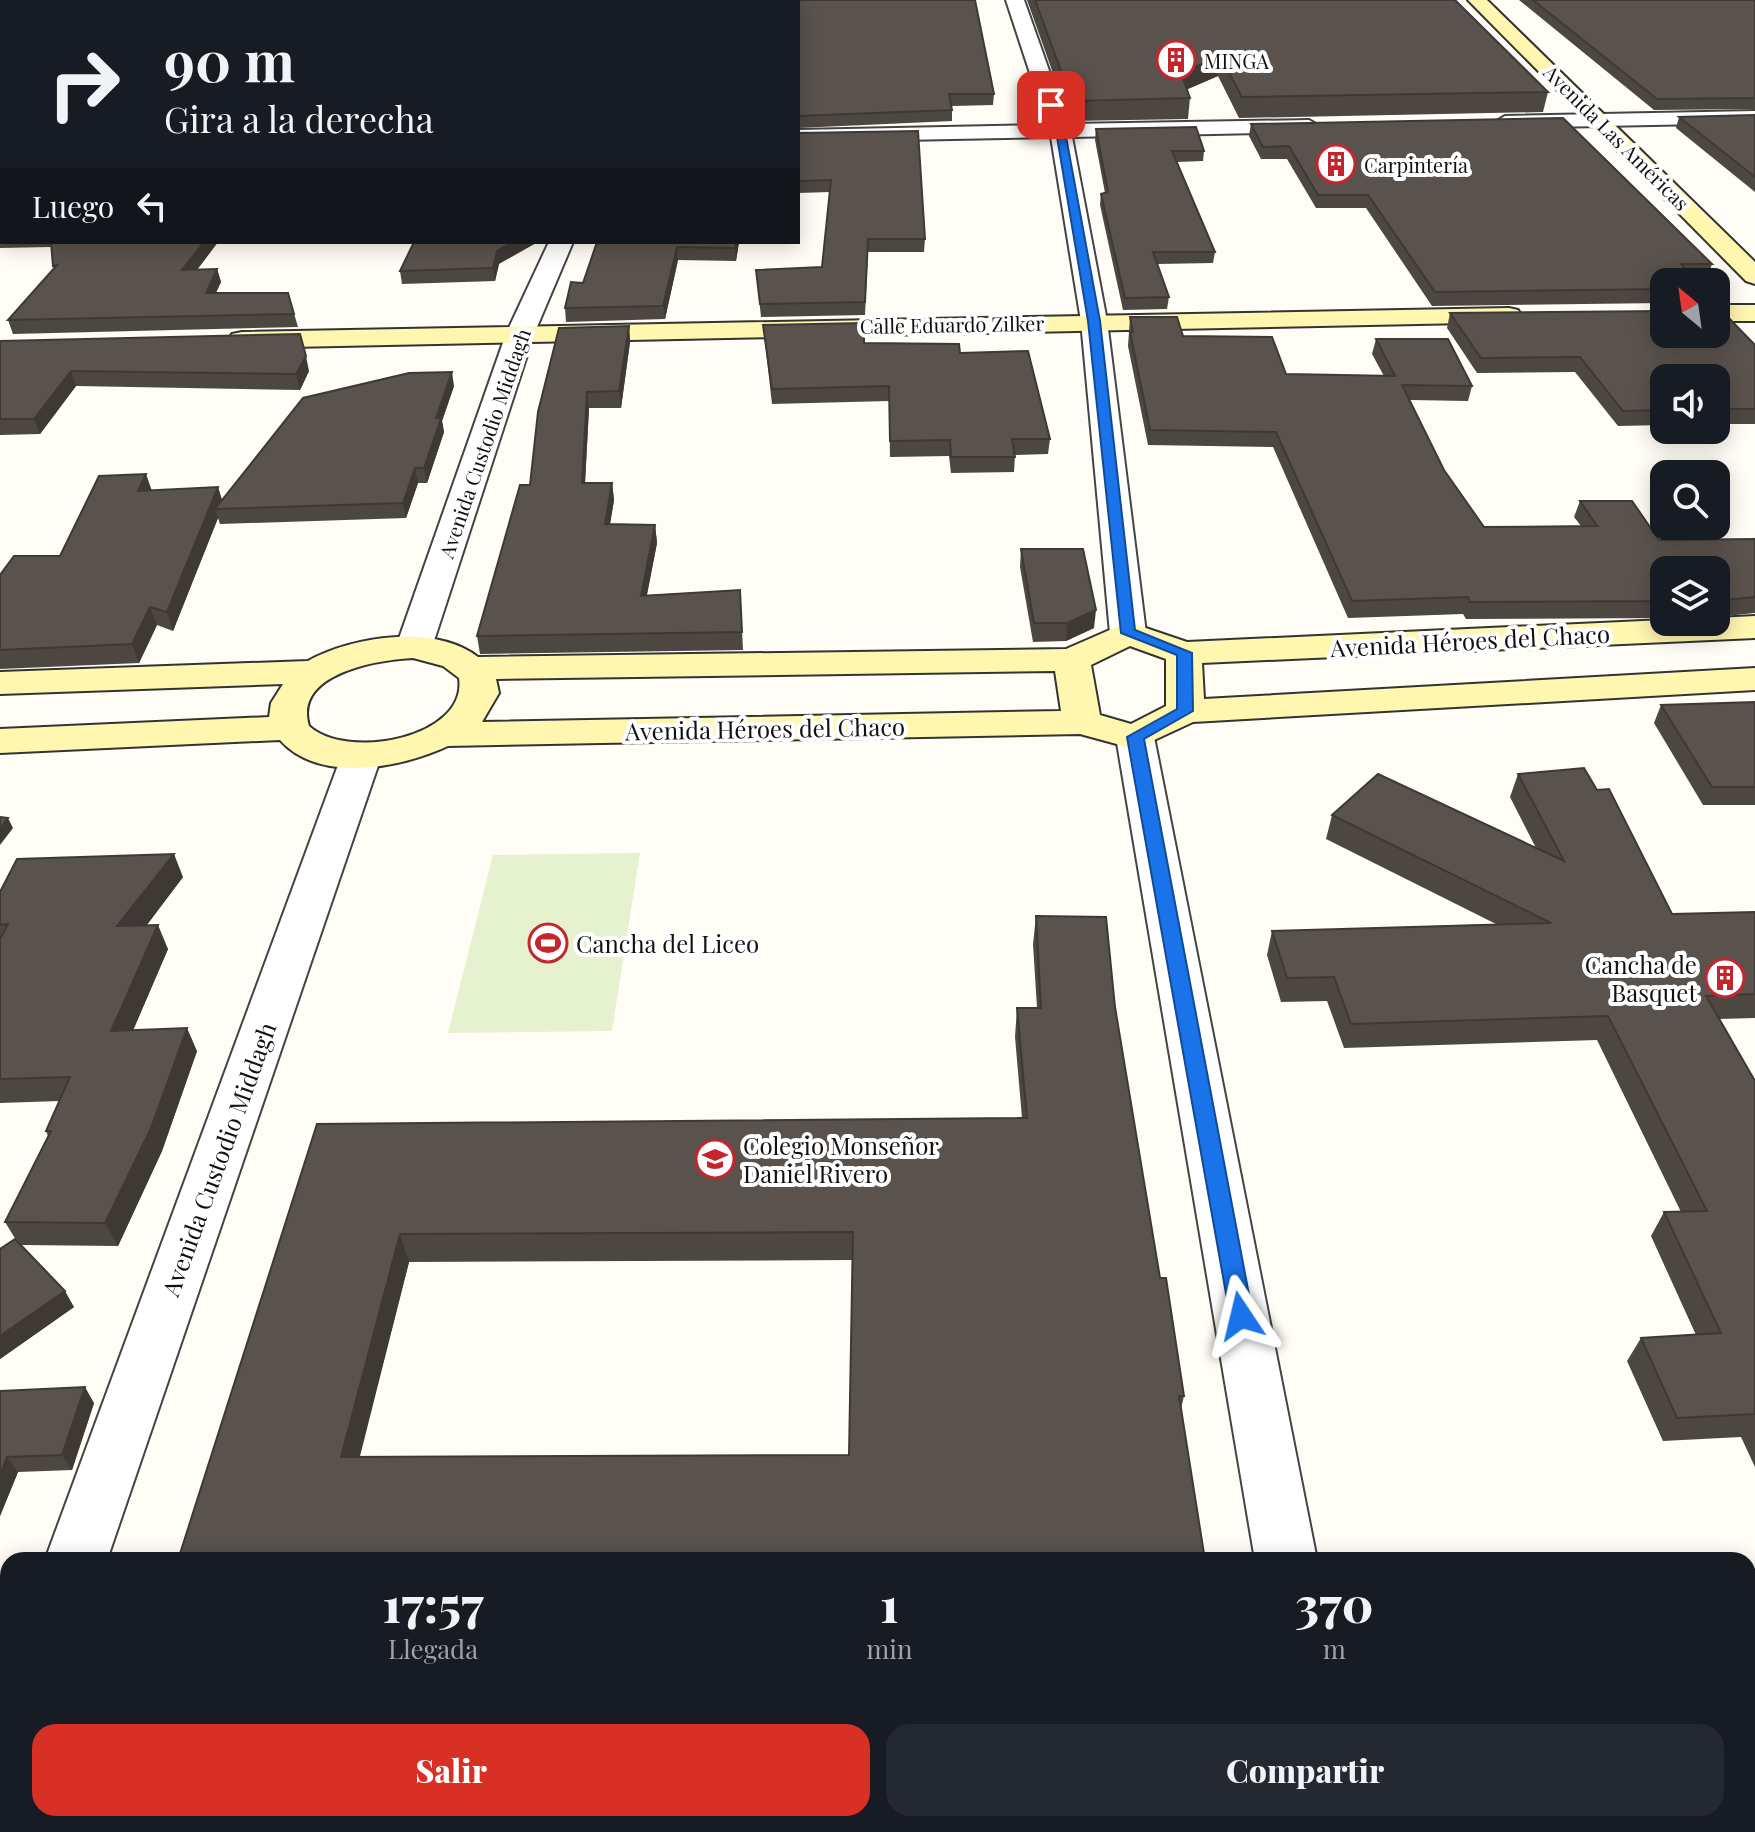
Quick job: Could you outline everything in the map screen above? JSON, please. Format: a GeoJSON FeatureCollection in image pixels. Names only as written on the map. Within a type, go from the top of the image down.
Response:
{"type":"FeatureCollection","features":[{"type":"Feature","properties":{"kind":"street"},"geometry":{"type":"LineString","coordinates":[[1015,0],[1060,131],[1094,321],[1128,633]]}},
{"type":"Feature","properties":{"kind":"street","name":"Avenida Las Américas"},"geometry":{"type":"LineString","coordinates":[[1477,0],[1755,276]]}},
{"type":"Feature","properties":{"kind":"street","name":"Avenida Las Américas"},"geometry":{"type":"LineString","coordinates":[[1612,98],[1657,141]]}},
{"type":"Feature","properties":{"kind":"street"},"geometry":{"type":"LineString","coordinates":[[1490,122],[1755,117]]}},
{"type":"Feature","properties":{"kind":"street"},"geometry":{"type":"LineString","coordinates":[[800,136],[1331,126]]}},
{"type":"Feature","properties":{"kind":"street","name":"Avenida Custodio Middagh"},"geometry":{"type":"LineString","coordinates":[[414,647],[520,334],[560,244]]}},
{"type":"Feature","properties":{"kind":"street"},"geometry":{"type":"LineString","coordinates":[[1730,313],[1755,313]]}},
{"type":"Feature","properties":{"kind":"street","name":"Calle Eduardo Zilker"},"geometry":{"type":"LineString","coordinates":[[221,341],[1094,321],[1537,315]]}},
{"type":"Feature","properties":{"kind":"street","name":"Avenida Héroes del Chaco"},"geometry":{"type":"LineString","coordinates":[[1184,653],[1755,627]]}},
{"type":"Feature","properties":{"kind":"street"},"geometry":{"type":"LineString","coordinates":[[0,683],[316,672],[362,653],[414,647],[437,650],[471,668],[1072,660],[1128,633],[1184,653],[1185,711]]}},
{"type":"Feature","properties":{"kind":"street"},"geometry":{"type":"LineString","coordinates":[[1072,660],[1082,722],[1135,737],[1185,711],[1755,679]]}},
{"type":"Feature","properties":{"kind":"street"},"geometry":{"type":"LineString","coordinates":[[316,672],[291,700],[287,714],[291,728],[305,743],[329,753],[361,757],[392,754],[448,734],[468,718],[478,700],[480,683],[471,668]]}},
{"type":"Feature","properties":{"kind":"street","name":"Avenida Héroes del Chaco"},"geometry":{"type":"LineString","coordinates":[[448,734],[1082,722]]}},
{"type":"Feature","properties":{"kind":"street"},"geometry":{"type":"LineString","coordinates":[[0,741],[291,728]]}},
{"type":"Feature","properties":{"kind":"street"},"geometry":{"type":"LineString","coordinates":[[1135,737],[1285,1552]]}},
{"type":"Feature","properties":{"kind":"street","name":"Avenida Custodio Middagh"},"geometry":{"type":"LineString","coordinates":[[79,1552],[361,757]]}},
{"type":"Feature","properties":{"kind":"green space","name":"Cancha del Liceo"},"geometry":{"type":"Polygon","coordinates":[[[640,853],[612,1031],[448,1033],[493,855],[640,853]]]}},
{"type":"Feature","properties":{"kind":"building"},"geometry":{"type":"Polygon","coordinates":[[[800,0],[975,0],[994,94],[949,94],[952,110],[800,116],[800,0]]]}},
{"type":"Feature","properties":{"kind":"building"},"geometry":{"type":"Polygon","coordinates":[[[1035,0],[1455,0],[1548,92],[1242,97],[1220,56],[1181,73],[1190,98],[1072,101],[1035,0]]]}},
{"type":"Feature","properties":{"kind":"building"},"geometry":{"type":"Polygon","coordinates":[[[1533,0],[1755,0],[1755,98],[1657,99],[1533,0]]]}},
{"type":"Feature","properties":{"kind":"building"},"geometry":{"type":"Polygon","coordinates":[[[1755,115],[1755,177],[1679,117],[1755,115]]]}},
{"type":"Feature","properties":{"kind":"building"},"geometry":{"type":"Polygon","coordinates":[[[1563,118],[1712,264],[1650,268],[1650,289],[1435,292],[1368,195],[1318,195],[1289,146],[1263,147],[1251,124],[1563,118]]]}},
{"type":"Feature","properties":{"kind":"building"},"geometry":{"type":"Polygon","coordinates":[[[1196,127],[1204,151],[1172,151],[1215,252],[1153,252],[1169,297],[1125,298],[1101,194],[1108,192],[1096,129],[1196,127]]]}},
{"type":"Feature","properties":{"kind":"building"},"geometry":{"type":"Polygon","coordinates":[[[918,131],[925,239],[868,239],[865,302],[760,304],[756,270],[822,267],[831,180],[800,181],[800,133],[918,131]]]}},
{"type":"Feature","properties":{"kind":"building"},"geometry":{"type":"Polygon","coordinates":[[[51,244],[202,244],[182,270],[217,269],[206,293],[288,293],[294,314],[8,320],[57,265],[53,266],[51,244]]]}},
{"type":"Feature","properties":{"kind":"building"},"geometry":{"type":"Polygon","coordinates":[[[413,244],[509,244],[497,251],[493,268],[400,271],[413,244]]]}},
{"type":"Feature","properties":{"kind":"building"},"geometry":{"type":"Polygon","coordinates":[[[596,244],[736,244],[735,248],[677,247],[663,306],[565,308],[571,282],[583,283],[596,244]]]}},
{"type":"Feature","properties":{"kind":"building"},"geometry":{"type":"Polygon","coordinates":[[[1650,311],[1650,348],[1730,348],[1730,319],[1755,345],[1755,409],[1730,409],[1730,364],[1650,364],[1650,410],[1623,411],[1580,357],[1481,358],[1450,313],[1650,311]]]}},
{"type":"Feature","properties":{"kind":"building"},"geometry":{"type":"Polygon","coordinates":[[[1130,317],[1177,317],[1183,336],[1272,337],[1286,374],[1395,376],[1376,339],[1448,339],[1472,386],[1402,385],[1444,470],[1484,527],[1597,526],[1580,501],[1632,501],[1650,527],[1650,540],[1755,539],[1755,597],[1730,600],[1730,556],[1650,556],[1650,601],[1470,602],[1468,597],[1352,601],[1276,432],[1150,430],[1130,332],[1133,332],[1130,317]]]}},
{"type":"Feature","properties":{"kind":"building"},"geometry":{"type":"Polygon","coordinates":[[[864,323],[864,343],[959,344],[960,353],[1028,351],[1050,439],[1012,439],[1015,457],[951,457],[950,440],[890,441],[889,386],[772,389],[763,325],[864,323]]]}},
{"type":"Feature","properties":{"kind":"building"},"geometry":{"type":"Polygon","coordinates":[[[629,326],[619,391],[587,392],[582,483],[612,483],[605,524],[655,525],[641,596],[740,590],[742,632],[477,636],[520,485],[530,485],[538,412],[559,328],[629,326]]]}},
{"type":"Feature","properties":{"kind":"building"},"geometry":{"type":"Polygon","coordinates":[[[300,334],[306,356],[296,374],[71,371],[34,419],[0,419],[0,341],[300,334]]]}},
{"type":"Feature","properties":{"kind":"building"},"geometry":{"type":"Polygon","coordinates":[[[452,372],[436,418],[441,418],[424,468],[415,468],[403,503],[215,509],[303,398],[409,373],[452,372]]]}},
{"type":"Feature","properties":{"kind":"building"},"geometry":{"type":"Polygon","coordinates":[[[146,474],[138,491],[218,487],[167,612],[150,607],[132,644],[0,650],[0,575],[14,556],[60,556],[99,476],[146,474]]]}},
{"type":"Feature","properties":{"kind":"building"},"geometry":{"type":"Polygon","coordinates":[[[1021,549],[1083,549],[1096,610],[1067,623],[1034,623],[1021,549]]]}},
{"type":"Feature","properties":{"kind":"building"},"geometry":{"type":"Polygon","coordinates":[[[1755,702],[1755,787],[1712,787],[1661,705],[1755,702]]]}},
{"type":"Feature","properties":{"kind":"building"},"geometry":{"type":"Polygon","coordinates":[[[1584,768],[1597,790],[1609,789],[1672,914],[1755,912],[1755,994],[1706,996],[1755,1081],[1755,1414],[1677,1418],[1641,1338],[1721,1333],[1664,1212],[1707,1211],[1608,1016],[1351,1024],[1334,977],[1287,978],[1272,931],[1551,923],[1332,815],[1378,774],[1564,861],[1518,774],[1584,768]]]}},
{"type":"Feature","properties":{"kind":"building"},"geometry":{"type":"Polygon","coordinates":[[[0,817],[8,818],[0,829],[0,817]]]}},
{"type":"Feature","properties":{"kind":"building"},"geometry":{"type":"Polygon","coordinates":[[[174,854],[117,926],[158,925],[111,1031],[187,1028],[151,1128],[105,1223],[5,1222],[51,1131],[46,1131],[70,1077],[0,1079],[0,939],[8,924],[0,925],[0,892],[17,859],[174,854]]]}},
{"type":"Feature","properties":{"kind":"building"},"geometry":{"type":"Polygon","coordinates":[[[1036,916],[1106,917],[1115,1007],[1160,1278],[1166,1278],[1184,1396],[1179,1396],[1204,1552],[181,1552],[317,1124],[1027,1118],[1017,1008],[1041,1008],[1036,916]],[[853,1232],[400,1234],[341,1457],[849,1455],[853,1232]]]}},
{"type":"Feature","properties":{"kind":"building"},"geometry":{"type":"Polygon","coordinates":[[[15,1239],[65,1291],[0,1336],[0,1249],[15,1239]]]}},
{"type":"Feature","properties":{"kind":"building"},"geometry":{"type":"Polygon","coordinates":[[[85,1387],[62,1455],[7,1457],[0,1474],[0,1391],[85,1387]]]}},
{"type":"Feature","properties":{"kind":"place","name":"MINGA"},"geometry":{"type":"Point","coordinates":[1176,60]}},
{"type":"Feature","properties":{"kind":"place","name":"Carpintería"},"geometry":{"type":"Point","coordinates":[1336,164]}},
{"type":"Feature","properties":{"kind":"place","name":"Cancha del Liceo"},"geometry":{"type":"Point","coordinates":[548,943]}},
{"type":"Feature","properties":{"kind":"place","name":"Cancha de Basquet"},"geometry":{"type":"Point","coordinates":[1725,978]}},
{"type":"Feature","properties":{"kind":"place","name":"Colegio Monseñor Daniel Rivero"},"geometry":{"type":"Point","coordinates":[715,1159]}},
{"type":"Feature","properties":{"kind":"route"},"geometry":{"type":"LineString","coordinates":[[1051,105],[1060,131],[1094,321],[1128,633],[1184,653],[1185,711],[1135,737],[1241,1316]]}}]}
